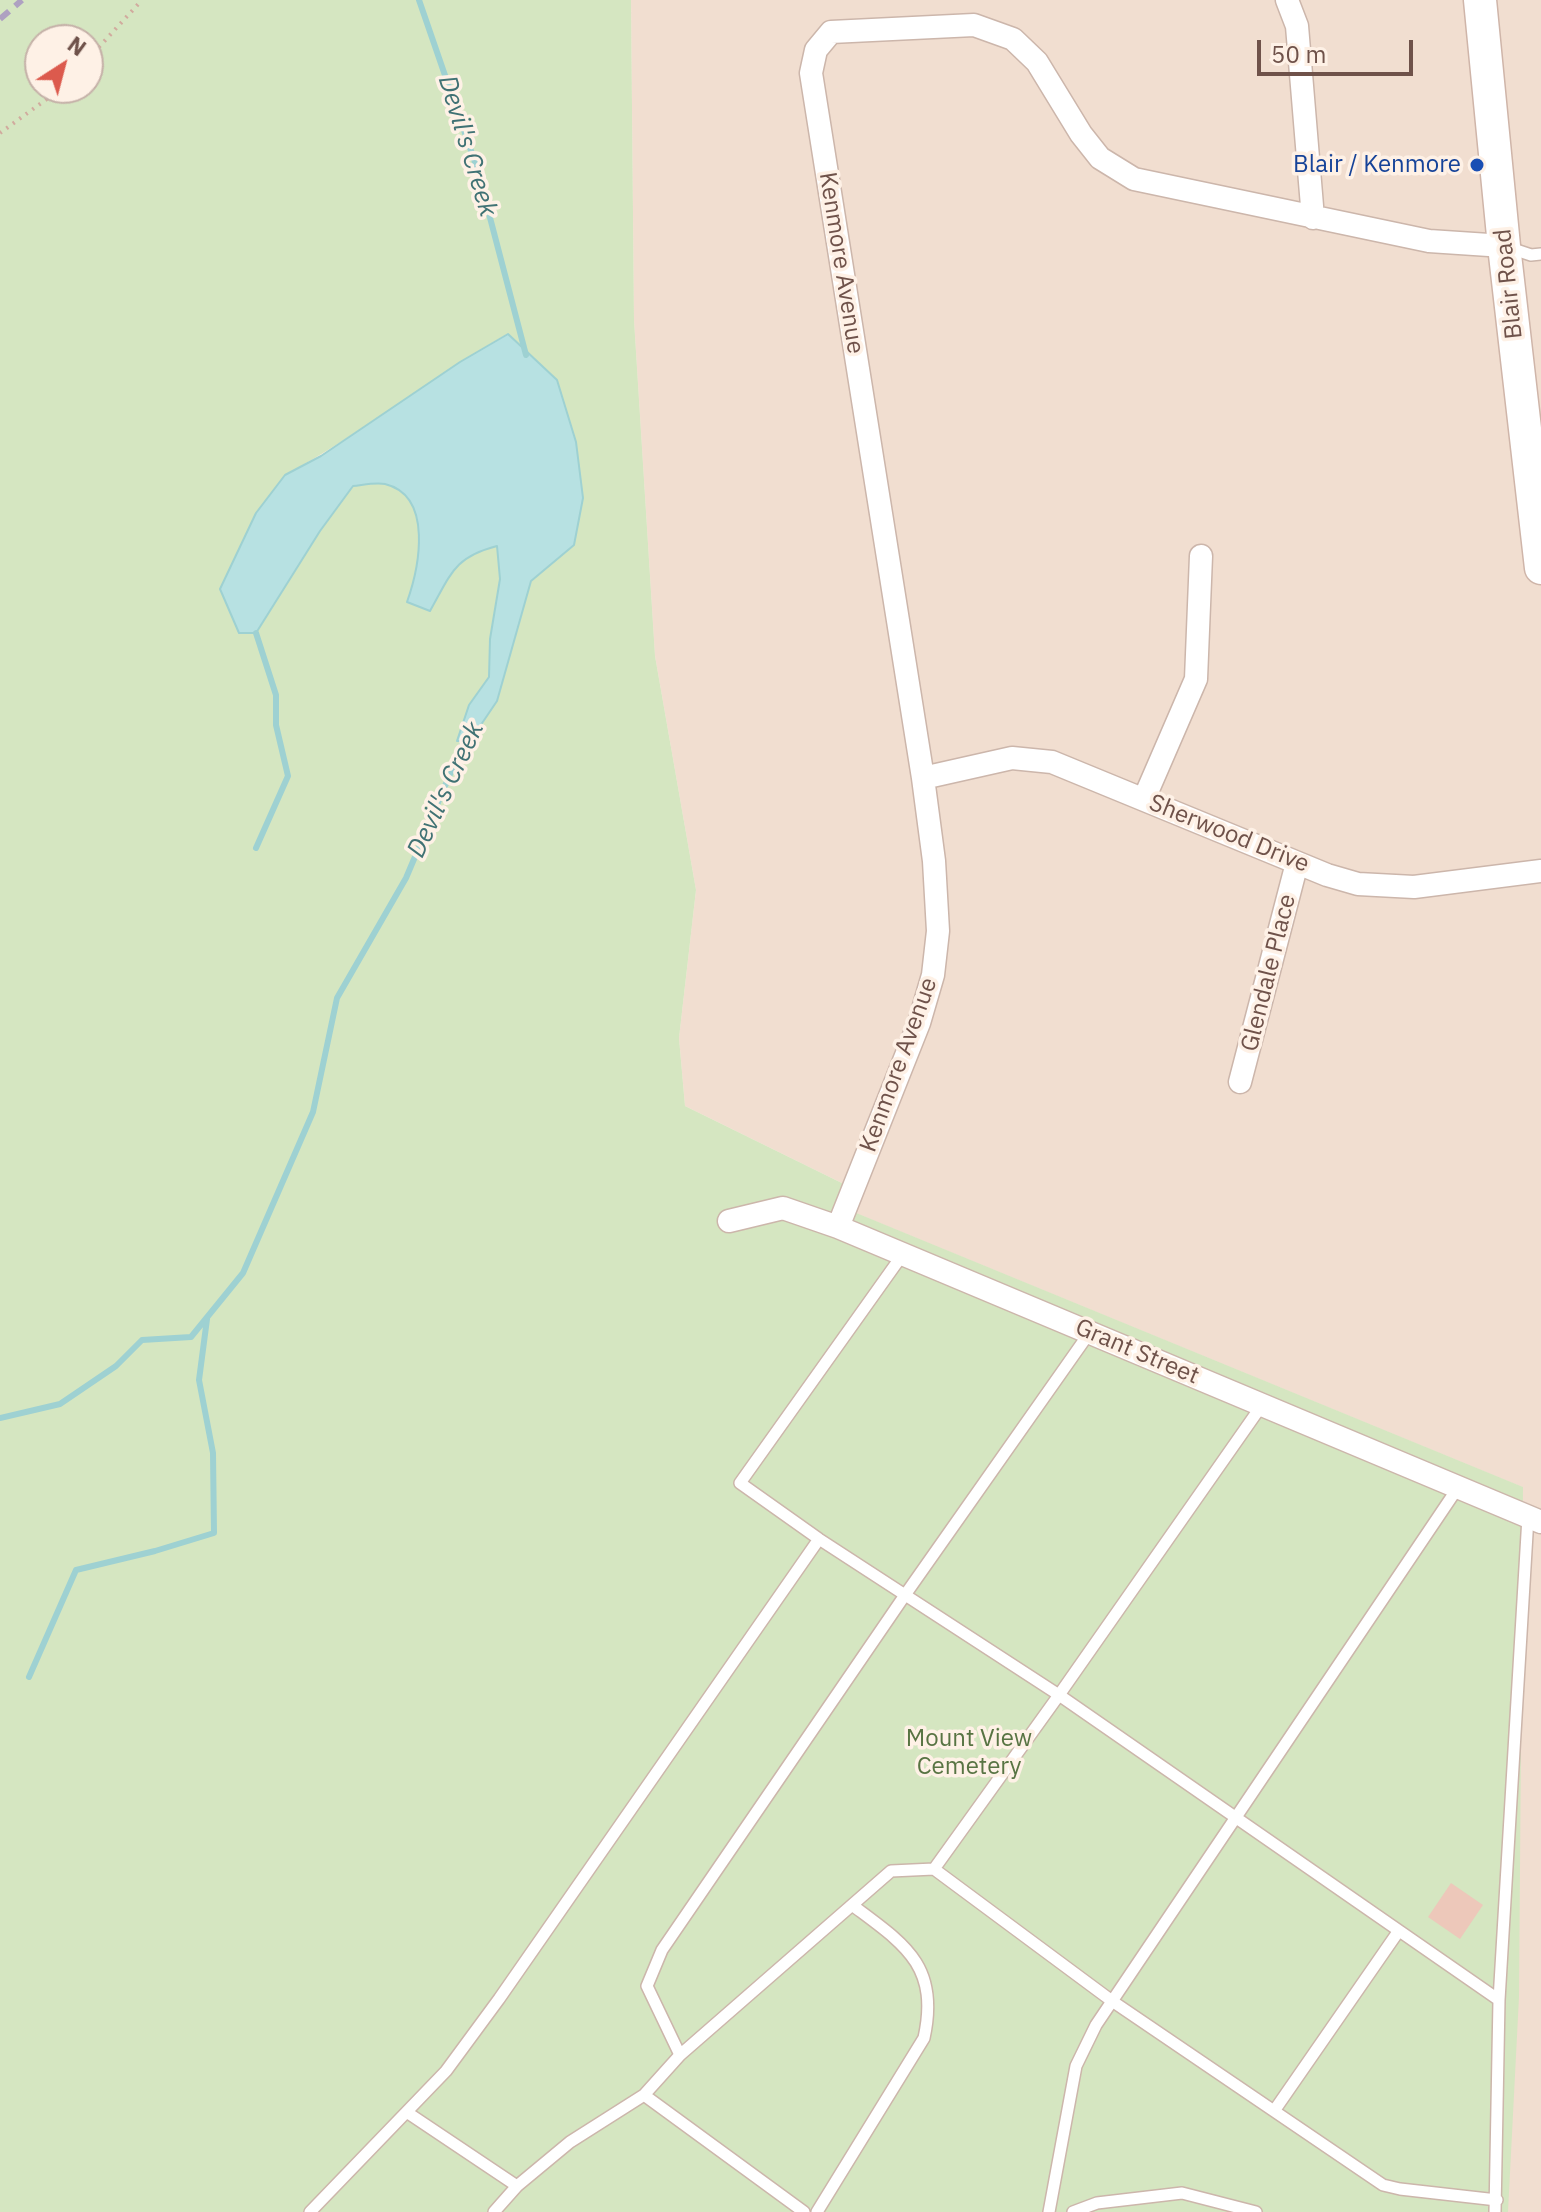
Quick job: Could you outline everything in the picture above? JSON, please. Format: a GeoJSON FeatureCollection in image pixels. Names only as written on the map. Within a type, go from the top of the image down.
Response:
{"type":"FeatureCollection","features":[{"type":"Feature","properties":{"kind":"street"},"geometry":{"type":"LineString","coordinates":[[1287,0],[1297,26],[1313,218]]}},
{"type":"Feature","properties":{"kind":"street","name":"Blair Road"},"geometry":{"type":"LineString","coordinates":[[1480,0],[1504,246],[1541,568]]}},
{"type":"Feature","properties":{"kind":"street","name":"Kenmore Avenue"},"geometry":{"type":"LineString","coordinates":[[838,1227],[919,1023],[933,975],[938,931],[935,875],[923,778],[811,73],[816,50],[831,32],[974,25],[1013,39],[1037,62],[1081,134],[1100,158],[1134,179],[1429,241],[1504,246]]}},
{"type":"Feature","properties":{"kind":"street"},"geometry":{"type":"LineString","coordinates":[[1144,799],[1196,679],[1201,556]]}},
{"type":"Feature","properties":{"kind":"street","name":"Sherwood Drive"},"geometry":{"type":"LineString","coordinates":[[923,778],[1012,758],[1052,762],[1297,863],[1358,884],[1414,887],[1541,871]]}},
{"type":"Feature","properties":{"kind":"street","name":"Glendale Place"},"geometry":{"type":"LineString","coordinates":[[1240,1082],[1297,863]]}},
{"type":"Feature","properties":{"kind":"street","name":"Grant Street"},"geometry":{"type":"LineString","coordinates":[[729,1221],[783,1208],[838,1227],[1535,1520]]}},
{"type":"Feature","properties":{"kind":"lane"},"geometry":{"type":"LineString","coordinates":[[1504,246],[1531,255],[1541,254]]}},
{"type":"Feature","properties":{"kind":"lane"},"geometry":{"type":"LineString","coordinates":[[904,1253],[740,1483],[819,1539],[1059,1695],[1499,2000]]}},
{"type":"Feature","properties":{"kind":"lane"},"geometry":{"type":"LineString","coordinates":[[680,2055],[647,1986],[662,1950],[1090,1332]]}},
{"type":"Feature","properties":{"kind":"lane"},"geometry":{"type":"LineString","coordinates":[[934,1869],[1262,1405]]}},
{"type":"Feature","properties":{"kind":"lane"},"geometry":{"type":"LineString","coordinates":[[1049,2212],[1076,2066],[1096,2025],[1457,1489]]}},
{"type":"Feature","properties":{"kind":"lane"},"geometry":{"type":"LineString","coordinates":[[494,2212],[517,2186],[570,2142],[644,2095],[680,2055],[891,1871],[934,1869],[1112,2001],[1383,2185],[1496,2206],[1499,2000],[1535,1520]]}},
{"type":"Feature","properties":{"kind":"lane"},"geometry":{"type":"LineString","coordinates":[[310,2212],[446,2071],[819,1539]]}},
{"type":"Feature","properties":{"kind":"lane"},"geometry":{"type":"LineString","coordinates":[[817,2212],[924,2038],[929,2013],[926,1981],[902,1942],[852,1905]]}},
{"type":"Feature","properties":{"kind":"lane"},"geometry":{"type":"LineString","coordinates":[[1274,2111],[1398,1932]]}},
{"type":"Feature","properties":{"kind":"lane"},"geometry":{"type":"LineString","coordinates":[[644,2095],[804,2212]]}},
{"type":"Feature","properties":{"kind":"lane"},"geometry":{"type":"LineString","coordinates":[[408,2113],[517,2186]]}},
{"type":"Feature","properties":{"kind":"lane"},"geometry":{"type":"LineString","coordinates":[[1073,2212],[1097,2203],[1182,2193],[1256,2212]]}},
{"type":"Feature","properties":{"kind":"path"},"geometry":{"type":"LineString","coordinates":[[104,42],[142,0]]}},
{"type":"Feature","properties":{"kind":"path"},"geometry":{"type":"LineString","coordinates":[[0,133],[40,104]]}},
{"type":"Feature","properties":{"kind":"shaded area"},"geometry":{"type":"Polygon","coordinates":[[[631,0],[1541,0],[1541,2212],[1503,2212],[1522,1487],[848,1210],[854,1189],[685,1106],[679,1038],[696,890],[655,656],[634,320],[631,0]]]}},
{"type":"Feature","properties":{"kind":"green space","name":"Mount View Cemetery"},"geometry":{"type":"Polygon","coordinates":[[[0,0],[631,0],[634,320],[655,656],[696,890],[679,1038],[685,1106],[854,1189],[849,1210],[1523,1487],[1519,1997],[1508,2212],[0,2212],[0,0]],[[507,334],[285,475],[256,633],[320,531],[353,486],[385,484],[401,491],[411,502],[419,534],[416,571],[408,602],[430,610],[451,573],[469,554],[497,545],[500,579],[490,639],[489,678],[469,705],[458,741],[470,741],[497,701],[531,581],[574,545],[583,498],[576,442],[507,334]]]}},
{"type":"Feature","properties":{"kind":"water"},"geometry":{"type":"Polygon","coordinates":[[[508,334],[557,380],[576,442],[583,498],[574,545],[531,581],[497,701],[470,741],[457,741],[469,705],[489,677],[490,639],[500,579],[497,546],[462,562],[449,577],[430,611],[407,602],[416,571],[419,535],[411,503],[401,491],[385,484],[353,486],[320,531],[256,633],[239,633],[220,589],[256,513],[285,475],[321,456],[460,362],[508,334]]]}},
{"type":"Feature","properties":{"kind":"building"},"geometry":{"type":"Polygon","coordinates":[[[1451,1883],[1483,1905],[1460,1939],[1428,1917],[1451,1883]]]}},
{"type":"Feature","properties":{"kind":"waterway","name":"Devil's Creek"},"geometry":{"type":"LineString","coordinates":[[419,0],[477,168],[526,355]]}},
{"type":"Feature","properties":{"kind":"waterway"},"geometry":{"type":"LineString","coordinates":[[256,633],[276,695],[276,725],[288,776],[256,848]]}},
{"type":"Feature","properties":{"kind":"waterway","name":"Devil's Creek"},"geometry":{"type":"LineString","coordinates":[[0,1418],[60,1404],[116,1366],[142,1340],[191,1337],[243,1273],[313,1112],[337,998],[406,878],[467,734]]}},
{"type":"Feature","properties":{"kind":"waterway"},"geometry":{"type":"LineString","coordinates":[[29,1677],[76,1570],[214,1533],[213,1453],[199,1380],[207,1319]]}},
{"type":"Feature","properties":{"kind":"railway"},"geometry":{"type":"LineString","coordinates":[[0,19],[22,0]]}},
{"type":"Feature","properties":{"kind":"place","name":"Blair / Kenmore"},"geometry":{"type":"Point","coordinates":[1477,165]}}]}
